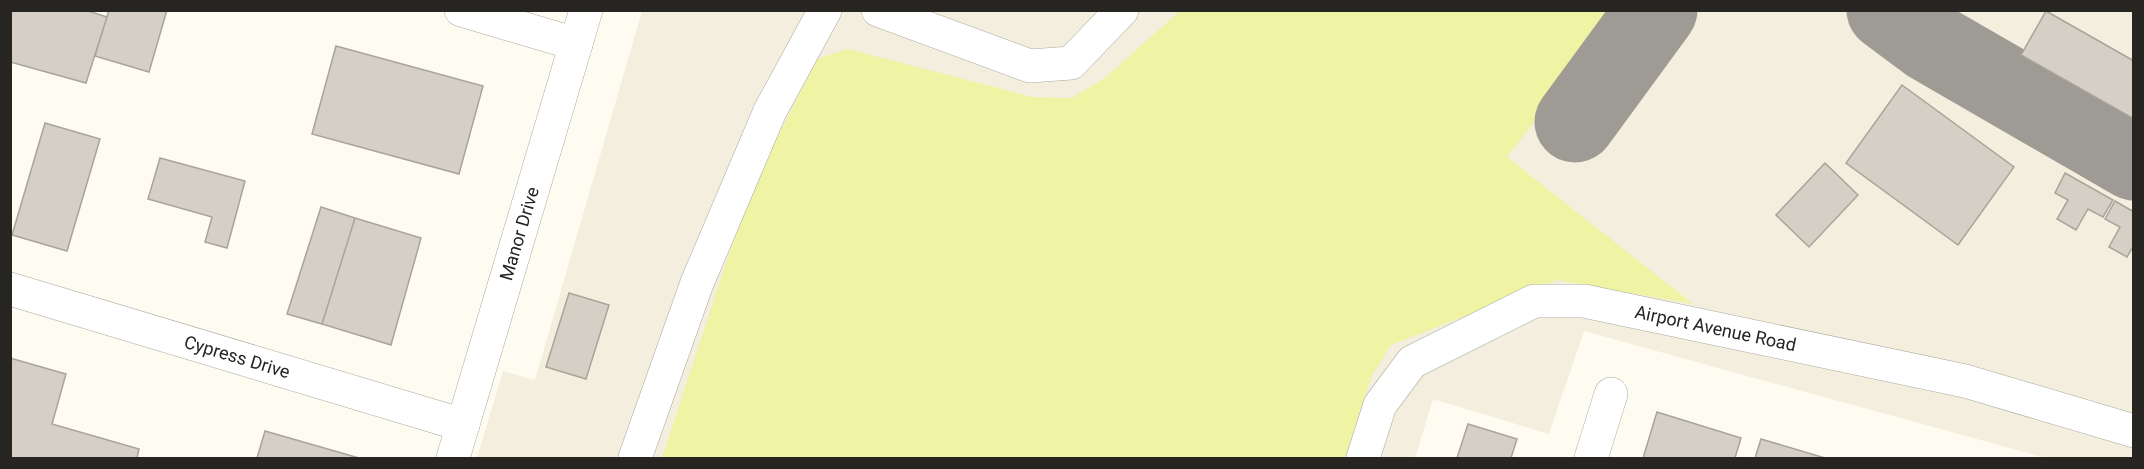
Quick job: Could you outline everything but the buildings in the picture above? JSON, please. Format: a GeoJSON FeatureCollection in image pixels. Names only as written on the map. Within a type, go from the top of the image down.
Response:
{"type":"FeatureCollection","features":[{"type":"Feature","properties":{"kind":"street"},"geometry":{"type":"LineString","coordinates":[[462,10],[576,44]]}},
{"type":"Feature","properties":{"kind":"street","name":"Manor Drive"},"geometry":{"type":"LineString","coordinates":[[453,459],[586,10]]}},
{"type":"Feature","properties":{"kind":"street"},"geometry":{"type":"LineString","coordinates":[[635,459],[697,283],[770,111],[825,10]]}},
{"type":"Feature","properties":{"kind":"street"},"geometry":{"type":"LineString","coordinates":[[878,10],[1030,66],[1071,63],[1122,10]]}},
{"type":"Feature","properties":{"kind":"street","name":"Cypress Drive"},"geometry":{"type":"LineString","coordinates":[[10,288],[463,425]]}},
{"type":"Feature","properties":{"kind":"street","name":"Airport Avenue Road"},"geometry":{"type":"LineString","coordinates":[[1363,459],[1380,405],[1412,362],[1534,301],[1584,302],[1965,381],[2133,430]]}},
{"type":"Feature","properties":{"kind":"street"},"geometry":{"type":"LineString","coordinates":[[1591,459],[1611,394]]}},
{"type":"Feature","properties":{"kind":"shaded area"},"geometry":{"type":"Polygon","coordinates":[[[642,11],[2133,11],[2133,458],[2046,458],[1584,331],[1549,434],[1433,399],[1415,458],[477,458],[503,371],[535,380],[642,11]]]}},
{"type":"Feature","properties":{"kind":"green space"},"geometry":{"type":"Polygon","coordinates":[[[1180,11],[1620,11],[1507,157],[1693,304],[1557,280],[1391,345],[1372,375],[1345,458],[662,458],[749,193],[817,59],[848,49],[1032,97],[1072,98],[1106,77],[1180,11]]]}},
{"type":"Feature","properties":{"kind":"taxiway"},"geometry":{"type":"LineString","coordinates":[[1575,122],[1657,10]]}},
{"type":"Feature","properties":{"kind":"taxiway"},"geometry":{"type":"LineString","coordinates":[[1887,10],[1930,42],[2134,160]]}}]}
